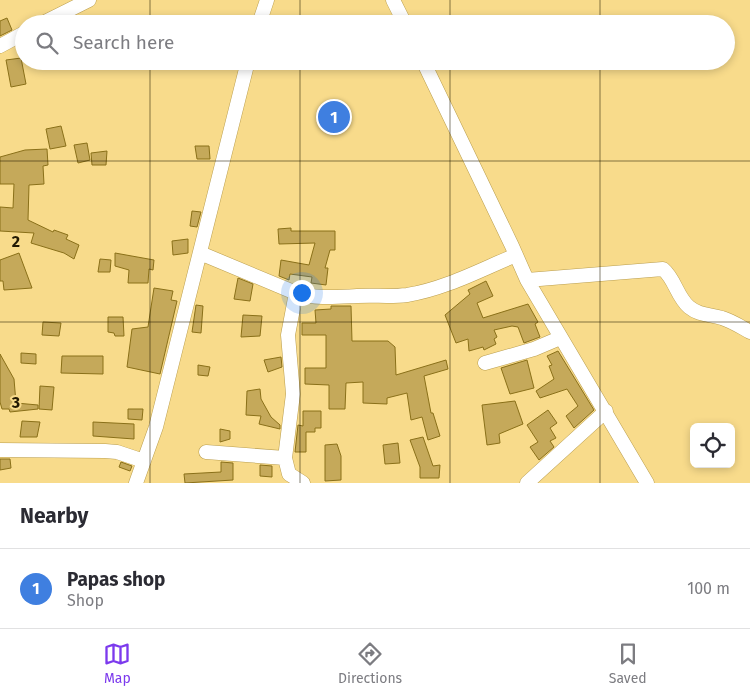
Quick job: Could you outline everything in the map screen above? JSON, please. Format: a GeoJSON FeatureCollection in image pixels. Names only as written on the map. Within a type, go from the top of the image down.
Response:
{"type":"FeatureCollection","features":[{"type":"Feature","properties":{"kind":"street"},"geometry":{"type":"LineString","coordinates":[[59,15],[89,0]]}},
{"type":"Feature","properties":{"kind":"street"},"geometry":{"type":"LineString","coordinates":[[262,15],[267,0]]}},
{"type":"Feature","properties":{"kind":"street"},"geometry":{"type":"LineString","coordinates":[[396,1],[401,15]]}},
{"type":"Feature","properties":{"kind":"street"},"geometry":{"type":"LineString","coordinates":[[0,46],[15,38]]}},
{"type":"Feature","properties":{"kind":"street"},"geometry":{"type":"LineString","coordinates":[[136,483],[156,427],[246,70]]}},
{"type":"Feature","properties":{"kind":"street"},"geometry":{"type":"LineString","coordinates":[[427,70],[527,280],[647,483]]}},
{"type":"Feature","properties":{"kind":"street"},"geometry":{"type":"LineString","coordinates":[[200,253],[296,293],[335,297],[407,295],[464,277],[516,255]]}},
{"type":"Feature","properties":{"kind":"street"},"geometry":{"type":"LineString","coordinates":[[527,280],[663,269],[668,274],[680,297],[691,308],[704,316],[723,318],[750,332]]}},
{"type":"Feature","properties":{"kind":"street"},"geometry":{"type":"LineString","coordinates":[[296,293],[289,323],[293,394],[285,458],[289,474],[303,483]]}},
{"type":"Feature","properties":{"kind":"street"},"geometry":{"type":"LineString","coordinates":[[484,363],[534,349],[560,338]]}},
{"type":"Feature","properties":{"kind":"street"},"geometry":{"type":"LineString","coordinates":[[527,483],[606,411]]}},
{"type":"Feature","properties":{"kind":"street"},"geometry":{"type":"LineString","coordinates":[[0,450],[105,450],[118,452],[144,461]]}},
{"type":"Feature","properties":{"kind":"street"},"geometry":{"type":"LineString","coordinates":[[206,452],[285,458]]}},
{"type":"Feature","properties":{"kind":"building"},"geometry":{"type":"Polygon","coordinates":[[[7,18],[12,30],[0,36],[0,21],[7,18]]]}},
{"type":"Feature","properties":{"kind":"building"},"geometry":{"type":"Polygon","coordinates":[[[15,59],[15,70],[23,70],[26,84],[11,87],[6,60],[15,59]]]}},
{"type":"Feature","properties":{"kind":"building"},"geometry":{"type":"Polygon","coordinates":[[[61,126],[66,146],[50,149],[46,129],[61,126]]]}},
{"type":"Feature","properties":{"kind":"building"},"geometry":{"type":"Polygon","coordinates":[[[87,143],[90,160],[78,163],[74,145],[87,143]]]}},
{"type":"Feature","properties":{"kind":"building"},"geometry":{"type":"Polygon","coordinates":[[[195,146],[209,146],[210,159],[197,159],[195,146]]]}},
{"type":"Feature","properties":{"kind":"building"},"geometry":{"type":"Polygon","coordinates":[[[47,149],[48,165],[43,166],[44,184],[29,185],[28,220],[53,232],[54,230],[68,235],[66,239],[79,245],[74,259],[64,253],[31,243],[34,233],[0,231],[0,207],[13,208],[14,184],[0,184],[0,157],[25,150],[47,149]]]}},
{"type":"Feature","properties":{"kind":"building"},"geometry":{"type":"Polygon","coordinates":[[[107,151],[106,165],[92,165],[91,153],[107,151]]]}},
{"type":"Feature","properties":{"kind":"building"},"geometry":{"type":"Polygon","coordinates":[[[192,211],[201,212],[197,227],[190,226],[192,211]]]}},
{"type":"Feature","properties":{"kind":"building"},"geometry":{"type":"Polygon","coordinates":[[[291,228],[291,231],[335,231],[335,250],[330,250],[325,268],[328,268],[326,285],[311,283],[312,277],[290,274],[289,280],[279,276],[281,260],[309,265],[315,243],[279,244],[278,229],[291,228]]]}},
{"type":"Feature","properties":{"kind":"building"},"geometry":{"type":"Polygon","coordinates":[[[188,239],[188,253],[173,255],[172,241],[188,239]]]}},
{"type":"Feature","properties":{"kind":"building"},"geometry":{"type":"Polygon","coordinates":[[[19,253],[32,288],[4,290],[3,281],[0,281],[0,260],[19,253]]]}},
{"type":"Feature","properties":{"kind":"building"},"geometry":{"type":"Polygon","coordinates":[[[115,253],[154,260],[153,270],[149,269],[148,283],[128,283],[129,270],[115,266],[115,253]]]}},
{"type":"Feature","properties":{"kind":"building"},"geometry":{"type":"Polygon","coordinates":[[[100,259],[111,260],[110,272],[98,272],[100,259]]]}},
{"type":"Feature","properties":{"kind":"building"},"geometry":{"type":"Polygon","coordinates":[[[238,278],[253,284],[250,301],[234,299],[238,278]]]}},
{"type":"Feature","properties":{"kind":"building"},"geometry":{"type":"Polygon","coordinates":[[[486,281],[493,296],[477,303],[483,318],[528,304],[538,322],[535,324],[540,337],[524,343],[518,327],[512,326],[494,330],[497,337],[494,339],[496,344],[484,350],[483,347],[469,351],[468,339],[456,343],[445,315],[470,294],[468,290],[486,281]]]}},
{"type":"Feature","properties":{"kind":"building"},"geometry":{"type":"Polygon","coordinates":[[[154,288],[173,291],[171,300],[177,301],[160,374],[127,367],[132,329],[148,327],[154,288]]]}},
{"type":"Feature","properties":{"kind":"building"},"geometry":{"type":"Polygon","coordinates":[[[196,305],[203,306],[201,333],[192,332],[196,305]]]}},
{"type":"Feature","properties":{"kind":"building"},"geometry":{"type":"Polygon","coordinates":[[[331,306],[351,306],[352,341],[388,341],[395,347],[396,375],[446,360],[448,369],[424,376],[431,413],[433,413],[440,436],[428,440],[422,417],[411,420],[407,393],[387,398],[387,404],[363,403],[363,382],[346,383],[345,409],[329,409],[329,385],[305,384],[305,368],[326,368],[326,335],[302,335],[302,323],[316,323],[315,310],[331,309],[331,306]]]}},
{"type":"Feature","properties":{"kind":"building"},"geometry":{"type":"Polygon","coordinates":[[[243,315],[262,316],[260,336],[241,337],[243,315]]]}},
{"type":"Feature","properties":{"kind":"building"},"geometry":{"type":"Polygon","coordinates":[[[108,317],[123,317],[124,336],[115,336],[114,333],[108,332],[108,317]]]}},
{"type":"Feature","properties":{"kind":"building"},"geometry":{"type":"Polygon","coordinates":[[[43,322],[61,323],[59,336],[42,335],[43,322]]]}},
{"type":"Feature","properties":{"kind":"building"},"geometry":{"type":"Polygon","coordinates":[[[558,351],[594,410],[574,428],[566,416],[578,406],[567,389],[540,398],[536,391],[554,379],[549,366],[552,365],[547,356],[558,351]]]}},
{"type":"Feature","properties":{"kind":"building"},"geometry":{"type":"Polygon","coordinates":[[[21,353],[36,354],[36,364],[21,363],[21,353]]]}},
{"type":"Feature","properties":{"kind":"building"},"geometry":{"type":"Polygon","coordinates":[[[0,354],[14,379],[16,403],[38,405],[38,409],[10,412],[9,409],[2,409],[0,402],[0,354]]]}},
{"type":"Feature","properties":{"kind":"building"},"geometry":{"type":"Polygon","coordinates":[[[62,356],[103,356],[103,374],[61,373],[62,356]]]}},
{"type":"Feature","properties":{"kind":"building"},"geometry":{"type":"Polygon","coordinates":[[[281,357],[282,367],[268,372],[264,360],[281,357]]]}},
{"type":"Feature","properties":{"kind":"building"},"geometry":{"type":"Polygon","coordinates":[[[527,360],[534,388],[510,394],[501,368],[527,360]]]}},
{"type":"Feature","properties":{"kind":"building"},"geometry":{"type":"Polygon","coordinates":[[[198,365],[210,367],[208,376],[198,375],[198,365]]]}},
{"type":"Feature","properties":{"kind":"building"},"geometry":{"type":"Polygon","coordinates":[[[40,386],[54,387],[52,410],[39,409],[40,386]]]}},
{"type":"Feature","properties":{"kind":"building"},"geometry":{"type":"Polygon","coordinates":[[[260,389],[261,399],[271,417],[280,425],[280,429],[259,424],[261,416],[246,415],[247,391],[260,389]]]}},
{"type":"Feature","properties":{"kind":"building"},"geometry":{"type":"Polygon","coordinates":[[[515,401],[523,424],[499,434],[500,443],[487,445],[482,405],[515,401]]]}},
{"type":"Feature","properties":{"kind":"building"},"geometry":{"type":"Polygon","coordinates":[[[128,409],[143,409],[142,420],[128,419],[128,409]]]}},
{"type":"Feature","properties":{"kind":"building"},"geometry":{"type":"Polygon","coordinates":[[[548,410],[557,423],[550,428],[556,438],[550,441],[554,447],[539,460],[530,447],[538,442],[527,425],[548,410]]]}},
{"type":"Feature","properties":{"kind":"building"},"geometry":{"type":"Polygon","coordinates":[[[303,411],[321,411],[321,428],[315,428],[315,432],[306,432],[306,452],[295,452],[298,425],[303,426],[303,411]]]}},
{"type":"Feature","properties":{"kind":"building"},"geometry":{"type":"Polygon","coordinates":[[[22,421],[40,422],[37,437],[20,437],[22,421]]]}},
{"type":"Feature","properties":{"kind":"building"},"geometry":{"type":"Polygon","coordinates":[[[93,422],[134,424],[134,439],[93,436],[93,422]]]}},
{"type":"Feature","properties":{"kind":"building"},"geometry":{"type":"Polygon","coordinates":[[[220,429],[230,431],[230,439],[220,442],[220,429]]]}},
{"type":"Feature","properties":{"kind":"building"},"geometry":{"type":"Polygon","coordinates":[[[423,437],[433,466],[440,465],[439,478],[420,478],[420,467],[410,440],[423,437]]]}},
{"type":"Feature","properties":{"kind":"building"},"geometry":{"type":"Polygon","coordinates":[[[398,443],[400,463],[385,464],[383,445],[398,443]]]}},
{"type":"Feature","properties":{"kind":"building"},"geometry":{"type":"Polygon","coordinates":[[[337,444],[341,456],[341,480],[325,481],[325,445],[337,444]]]}},
{"type":"Feature","properties":{"kind":"building"},"geometry":{"type":"Polygon","coordinates":[[[0,459],[10,459],[11,468],[0,470],[0,459]]]}},
{"type":"Feature","properties":{"kind":"building"},"geometry":{"type":"Polygon","coordinates":[[[121,462],[132,466],[130,471],[119,467],[121,462]]]}},
{"type":"Feature","properties":{"kind":"building"},"geometry":{"type":"Polygon","coordinates":[[[221,462],[233,463],[233,480],[185,483],[184,474],[221,472],[221,462]]]}},
{"type":"Feature","properties":{"kind":"building"},"geometry":{"type":"Polygon","coordinates":[[[260,465],[272,466],[272,477],[260,476],[260,465]]]}},
{"type":"Feature","properties":{"kind":"place","name":"Papas shop"},"geometry":{"type":"Point","coordinates":[334,117]}}]}
